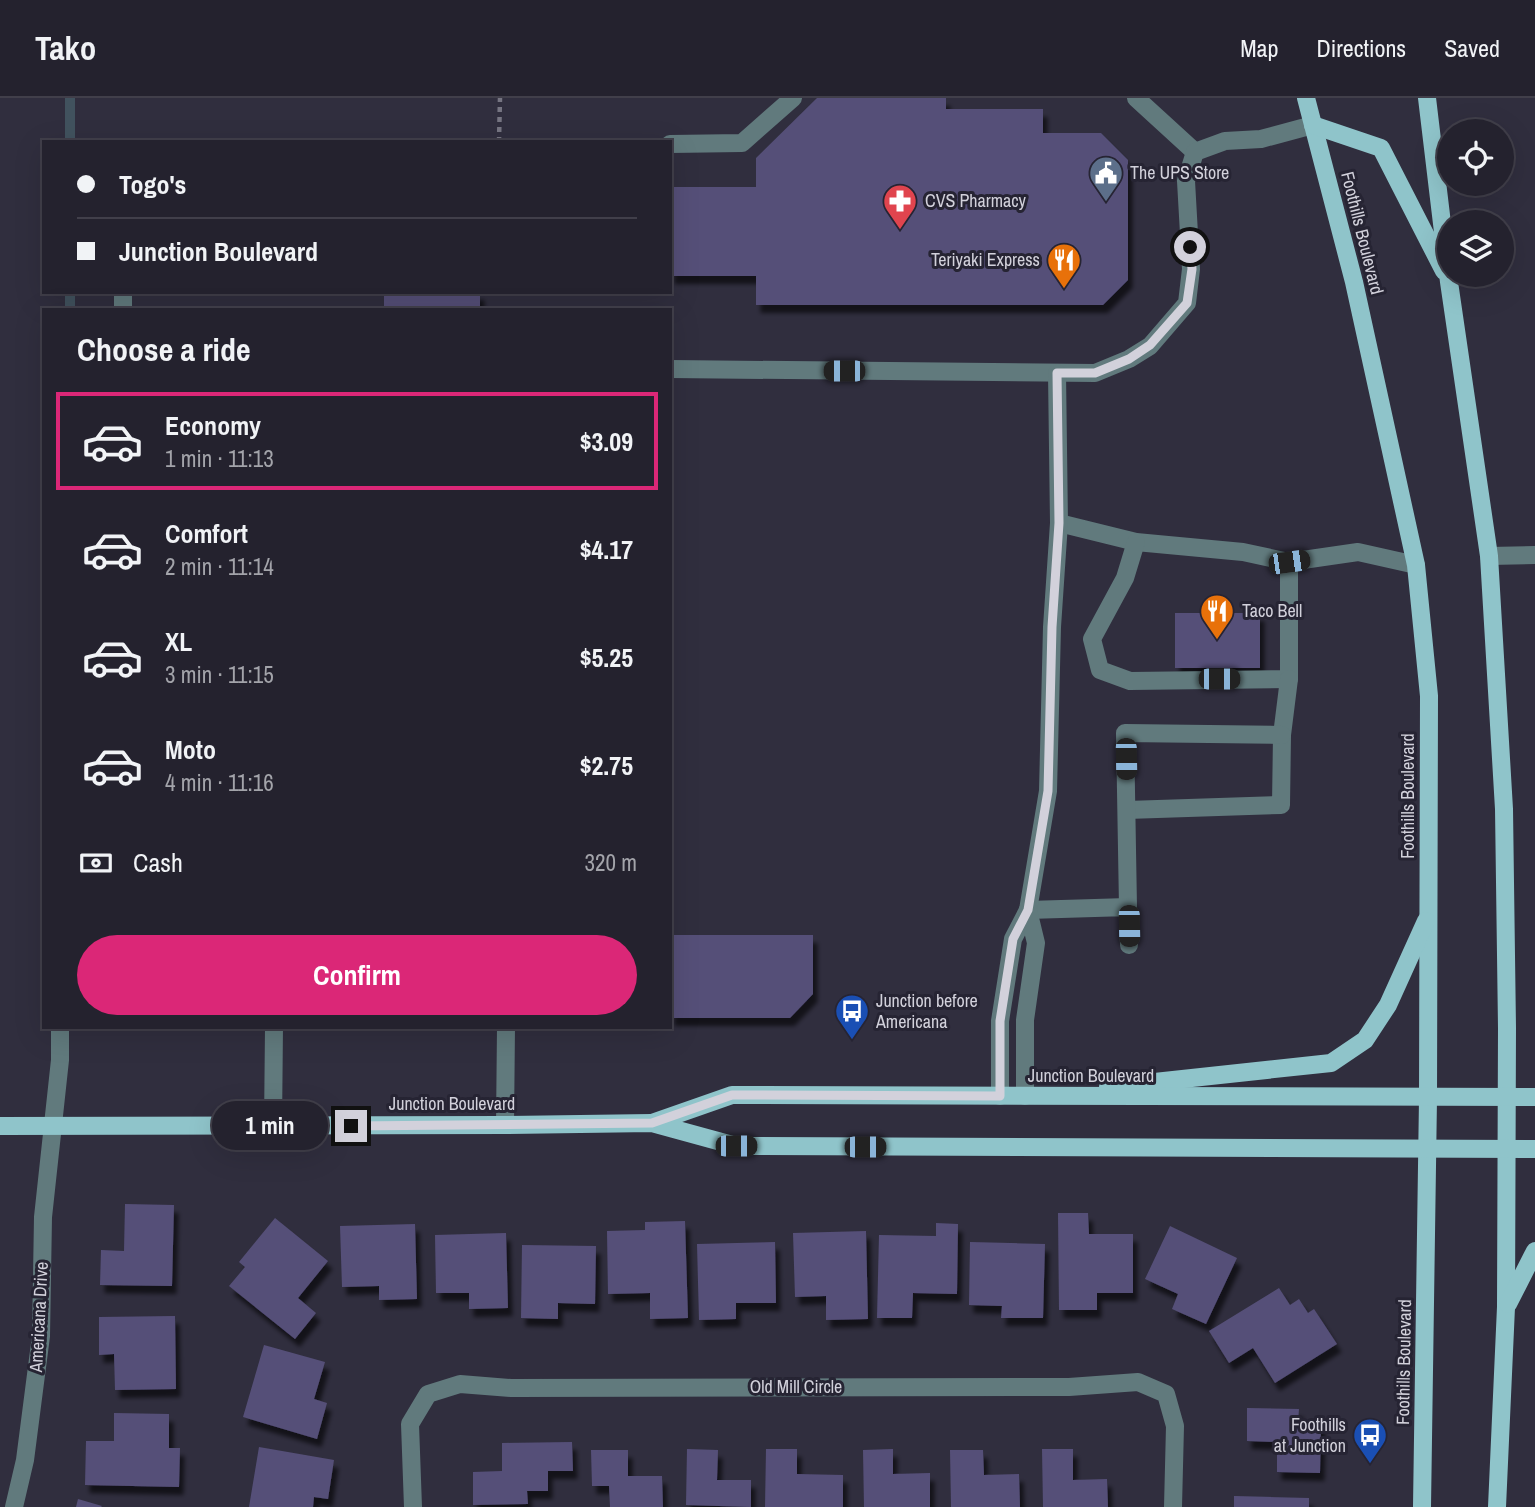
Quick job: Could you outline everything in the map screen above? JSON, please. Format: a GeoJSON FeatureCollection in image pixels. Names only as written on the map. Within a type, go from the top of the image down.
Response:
{"type":"FeatureCollection","features":[{"type":"Feature","properties":{"kind":"main road","name":"Foothills Boulevard"},"geometry":{"type":"LineString","coordinates":[[1306,98],[1354,282],[1416,565],[1429,696],[1428,1149],[1422,1507]]}},
{"type":"Feature","properties":{"kind":"main road"},"geometry":{"type":"LineString","coordinates":[[1428,99],[1441,210]]}},
{"type":"Feature","properties":{"kind":"main road"},"geometry":{"type":"LineString","coordinates":[[1313,125],[1381,148],[1437,258]]}},
{"type":"Feature","properties":{"kind":"main road"},"geometry":{"type":"LineString","coordinates":[[1450,287],[1489,556],[1504,809],[1506,1307],[1497,1507]]}},
{"type":"Feature","properties":{"kind":"main road"},"geometry":{"type":"LineString","coordinates":[[1025,1096],[1331,1063],[1365,1040],[1388,1005],[1429,915]]}},
{"type":"Feature","properties":{"kind":"main road","name":"Junction Boulevard"},"geometry":{"type":"LineString","coordinates":[[652,1123],[732,1095],[1535,1097]]}},
{"type":"Feature","properties":{"kind":"main road","name":"Junction Boulevard"},"geometry":{"type":"LineString","coordinates":[[0,1126],[652,1123],[736,1146],[1535,1149]]}},
{"type":"Feature","properties":{"kind":"main road"},"geometry":{"type":"LineString","coordinates":[[1506,1307],[1535,1251]]}},
{"type":"Feature","properties":{"kind":"street"},"geometry":{"type":"LineString","coordinates":[[672,144],[742,144],[793,98]]}},
{"type":"Feature","properties":{"kind":"street"},"geometry":{"type":"LineString","coordinates":[[1136,98],[1195,152]]}},
{"type":"Feature","properties":{"kind":"street"},"geometry":{"type":"LineString","coordinates":[[1195,152],[1225,141],[1261,139],[1313,125]]}},
{"type":"Feature","properties":{"kind":"street"},"geometry":{"type":"LineString","coordinates":[[672,369],[1095,373],[1129,359],[1150,345],[1187,303],[1192,269],[1186,181],[1195,152]]}},
{"type":"Feature","properties":{"kind":"street"},"geometry":{"type":"LineString","coordinates":[[1000,1096],[1000,1021],[1013,939],[1028,910],[1048,791],[1052,627],[1059,523],[1057,373]]}},
{"type":"Feature","properties":{"kind":"street"},"geometry":{"type":"LineString","coordinates":[[1059,523],[1136,542],[1243,552],[1289,562],[1358,552],[1416,565]]}},
{"type":"Feature","properties":{"kind":"street"},"geometry":{"type":"LineString","coordinates":[[1136,542],[1125,578],[1092,639],[1100,670],[1130,681],[1289,679]]}},
{"type":"Feature","properties":{"kind":"street"},"geometry":{"type":"LineString","coordinates":[[1489,556],[1535,555]]}},
{"type":"Feature","properties":{"kind":"street"},"geometry":{"type":"LineString","coordinates":[[1127,810],[1281,805],[1282,735],[1289,679],[1289,562]]}},
{"type":"Feature","properties":{"kind":"street"},"geometry":{"type":"LineString","coordinates":[[1129,945],[1125,733],[1282,735]]}},
{"type":"Feature","properties":{"kind":"street"},"geometry":{"type":"LineString","coordinates":[[1028,910],[1128,907]]}},
{"type":"Feature","properties":{"kind":"street"},"geometry":{"type":"LineString","coordinates":[[1025,1096],[1025,1020],[1036,943],[1028,910]]}},
{"type":"Feature","properties":{"kind":"street","name":"Americana Drive"},"geometry":{"type":"LineString","coordinates":[[14,1507],[35,1397],[41,1336],[43,1217],[60,1060],[60,1029]]}},
{"type":"Feature","properties":{"kind":"street"},"geometry":{"type":"LineString","coordinates":[[273,1126],[274,1029]]}},
{"type":"Feature","properties":{"kind":"street"},"geometry":{"type":"LineString","coordinates":[[505,1125],[506,1029]]}},
{"type":"Feature","properties":{"kind":"street","name":"Old Mill Circle"},"geometry":{"type":"LineString","coordinates":[[413,1507],[410,1424],[428,1394],[460,1384],[511,1388],[1069,1387],[1138,1382],[1166,1394],[1172,1415],[1175,1426],[1173,1507]]}},
{"type":"Feature","properties":{"kind":"path"},"geometry":{"type":"LineString","coordinates":[[499,140],[500,98]]}},
{"type":"Feature","properties":{"kind":"building","name":"CVS Pharmacy"},"geometry":{"type":"Polygon","coordinates":[[[817,98],[946,98],[946,109],[1043,109],[1043,133],[1101,133],[1128,160],[1128,280],[1103,305],[756,305],[756,276],[672,276],[672,187],[756,187],[756,158],[817,98]]]}},
{"type":"Feature","properties":{"kind":"building"},"geometry":{"type":"Polygon","coordinates":[[[384,294],[480,294],[480,308],[384,308],[384,294]]]}},
{"type":"Feature","properties":{"kind":"building","name":"Taco Bell"},"geometry":{"type":"Polygon","coordinates":[[[1175,613],[1260,613],[1260,668],[1175,668],[1175,613]]]}},
{"type":"Feature","properties":{"kind":"building"},"geometry":{"type":"Polygon","coordinates":[[[672,935],[813,935],[813,994],[790,1018],[672,1018],[672,935]]]}},
{"type":"Feature","properties":{"kind":"building"},"geometry":{"type":"Polygon","coordinates":[[[125,1204],[174,1205],[172,1286],[100,1285],[101,1250],[124,1251],[125,1204]]]}},
{"type":"Feature","properties":{"kind":"building"},"geometry":{"type":"Polygon","coordinates":[[[1058,1213],[1088,1213],[1089,1234],[1133,1234],[1133,1293],[1097,1293],[1097,1310],[1059,1310],[1058,1213]]]}},
{"type":"Feature","properties":{"kind":"building"},"geometry":{"type":"Polygon","coordinates":[[[275,1218],[328,1261],[298,1298],[316,1313],[295,1339],[229,1286],[245,1267],[239,1262],[275,1218]]]}},
{"type":"Feature","properties":{"kind":"building"},"geometry":{"type":"Polygon","coordinates":[[[685,1221],[688,1318],[650,1319],[650,1293],[608,1294],[607,1231],[645,1230],[645,1222],[685,1221]]]}},
{"type":"Feature","properties":{"kind":"building"},"geometry":{"type":"Polygon","coordinates":[[[936,1223],[958,1224],[957,1294],[913,1293],[912,1318],[877,1318],[879,1235],[936,1236],[936,1223]]]}},
{"type":"Feature","properties":{"kind":"building"},"geometry":{"type":"Polygon","coordinates":[[[415,1224],[417,1299],[379,1300],[379,1286],[342,1287],[340,1226],[415,1224]]]}},
{"type":"Feature","properties":{"kind":"building"},"geometry":{"type":"Polygon","coordinates":[[[1170,1226],[1237,1258],[1206,1324],[1172,1309],[1178,1294],[1145,1279],[1170,1226]]]}},
{"type":"Feature","properties":{"kind":"building"},"geometry":{"type":"Polygon","coordinates":[[[866,1231],[868,1319],[826,1320],[826,1296],[795,1297],[793,1233],[866,1231]]]}},
{"type":"Feature","properties":{"kind":"building"},"geometry":{"type":"Polygon","coordinates":[[[506,1233],[508,1308],[469,1309],[469,1293],[436,1293],[435,1235],[506,1233]]]}},
{"type":"Feature","properties":{"kind":"building"},"geometry":{"type":"Polygon","coordinates":[[[775,1242],[776,1303],[736,1303],[736,1319],[699,1320],[697,1244],[775,1242]]]}},
{"type":"Feature","properties":{"kind":"building"},"geometry":{"type":"Polygon","coordinates":[[[970,1242],[1045,1244],[1043,1318],[1001,1318],[1002,1306],[969,1305],[970,1242]]]}},
{"type":"Feature","properties":{"kind":"building"},"geometry":{"type":"Polygon","coordinates":[[[522,1245],[596,1246],[595,1304],[558,1303],[558,1319],[521,1318],[522,1245]]]}},
{"type":"Feature","properties":{"kind":"building"},"geometry":{"type":"Polygon","coordinates":[[[1279,1288],[1290,1305],[1299,1299],[1308,1313],[1314,1309],[1337,1344],[1275,1383],[1253,1348],[1229,1363],[1209,1331],[1279,1288]]]}},
{"type":"Feature","properties":{"kind":"building"},"geometry":{"type":"Polygon","coordinates":[[[175,1316],[176,1389],[115,1390],[114,1354],[99,1355],[99,1317],[175,1316]]]}},
{"type":"Feature","properties":{"kind":"building"},"geometry":{"type":"Polygon","coordinates":[[[264,1345],[325,1362],[314,1399],[327,1403],[317,1439],[243,1417],[264,1345]]]}},
{"type":"Feature","properties":{"kind":"building"},"geometry":{"type":"Polygon","coordinates":[[[1247,1408],[1299,1409],[1298,1422],[1321,1423],[1320,1473],[1277,1472],[1277,1442],[1247,1441],[1247,1408]]]}},
{"type":"Feature","properties":{"kind":"building"},"geometry":{"type":"Polygon","coordinates":[[[114,1413],[169,1414],[169,1448],[180,1448],[179,1487],[85,1485],[86,1441],[114,1441],[114,1413]]]}},
{"type":"Feature","properties":{"kind":"building"},"geometry":{"type":"Polygon","coordinates":[[[572,1442],[573,1471],[548,1471],[548,1491],[527,1491],[528,1504],[473,1505],[473,1472],[502,1471],[502,1443],[572,1442]]]}},
{"type":"Feature","properties":{"kind":"building"},"geometry":{"type":"Polygon","coordinates":[[[259,1447],[334,1460],[328,1499],[314,1497],[313,1507],[249,1507],[259,1447]]]}},
{"type":"Feature","properties":{"kind":"building"},"geometry":{"type":"Polygon","coordinates":[[[687,1449],[718,1450],[717,1480],[751,1480],[751,1507],[686,1505],[687,1449]]]}},
{"type":"Feature","properties":{"kind":"building"},"geometry":{"type":"Polygon","coordinates":[[[766,1449],[797,1449],[797,1474],[843,1475],[843,1507],[765,1507],[766,1449]]]}},
{"type":"Feature","properties":{"kind":"building"},"geometry":{"type":"Polygon","coordinates":[[[893,1449],[893,1474],[930,1473],[930,1507],[864,1507],[863,1450],[893,1449]]]}},
{"type":"Feature","properties":{"kind":"building"},"geometry":{"type":"Polygon","coordinates":[[[1042,1449],[1073,1449],[1073,1480],[1107,1479],[1108,1507],[1043,1507],[1042,1449]]]}},
{"type":"Feature","properties":{"kind":"building"},"geometry":{"type":"Polygon","coordinates":[[[591,1450],[628,1450],[628,1476],[662,1476],[663,1507],[610,1507],[609,1486],[592,1486],[591,1450]]]}},
{"type":"Feature","properties":{"kind":"building"},"geometry":{"type":"Polygon","coordinates":[[[950,1450],[983,1450],[984,1475],[1019,1474],[1020,1507],[951,1507],[950,1450]]]}},
{"type":"Feature","properties":{"kind":"building"},"geometry":{"type":"Polygon","coordinates":[[[1234,1496],[1309,1498],[1309,1507],[1234,1507],[1234,1496]]]}},
{"type":"Feature","properties":{"kind":"building"},"geometry":{"type":"Polygon","coordinates":[[[78,1499],[102,1506],[76,1507],[78,1499]]]}},
{"type":"Feature","properties":{"kind":"waterway"},"geometry":{"type":"LineString","coordinates":[[70,98],[70,140]]}},
{"type":"Feature","properties":{"kind":"waterway"},"geometry":{"type":"LineString","coordinates":[[70,294],[70,308]]}},
{"type":"Feature","properties":{"kind":"place","name":"The UPS Store"},"geometry":{"type":"Point","coordinates":[1106,203]}},
{"type":"Feature","properties":{"kind":"place","name":"CVS Pharmacy"},"geometry":{"type":"Point","coordinates":[900,231]}},
{"type":"Feature","properties":{"kind":"place","name":"Teriyaki Express"},"geometry":{"type":"Point","coordinates":[1064,290]}},
{"type":"Feature","properties":{"kind":"place","name":"Taco Bell"},"geometry":{"type":"Point","coordinates":[1217,641]}},
{"type":"Feature","properties":{"kind":"place","name":"Junction before Americana"},"geometry":{"type":"Point","coordinates":[852,1041]}},
{"type":"Feature","properties":{"kind":"place","name":"Foothills at Junction"},"geometry":{"type":"Point","coordinates":[1370,1465]}},
{"type":"Feature","properties":{"kind":"route"},"geometry":{"type":"LineString","coordinates":[[351,1126],[652,1123],[732,1095],[1000,1096],[1000,1021],[1013,939],[1028,910],[1048,791],[1052,627],[1059,523],[1057,373],[1095,373],[1129,359],[1150,345],[1187,303],[1192,269],[1190,247]]}}]}
